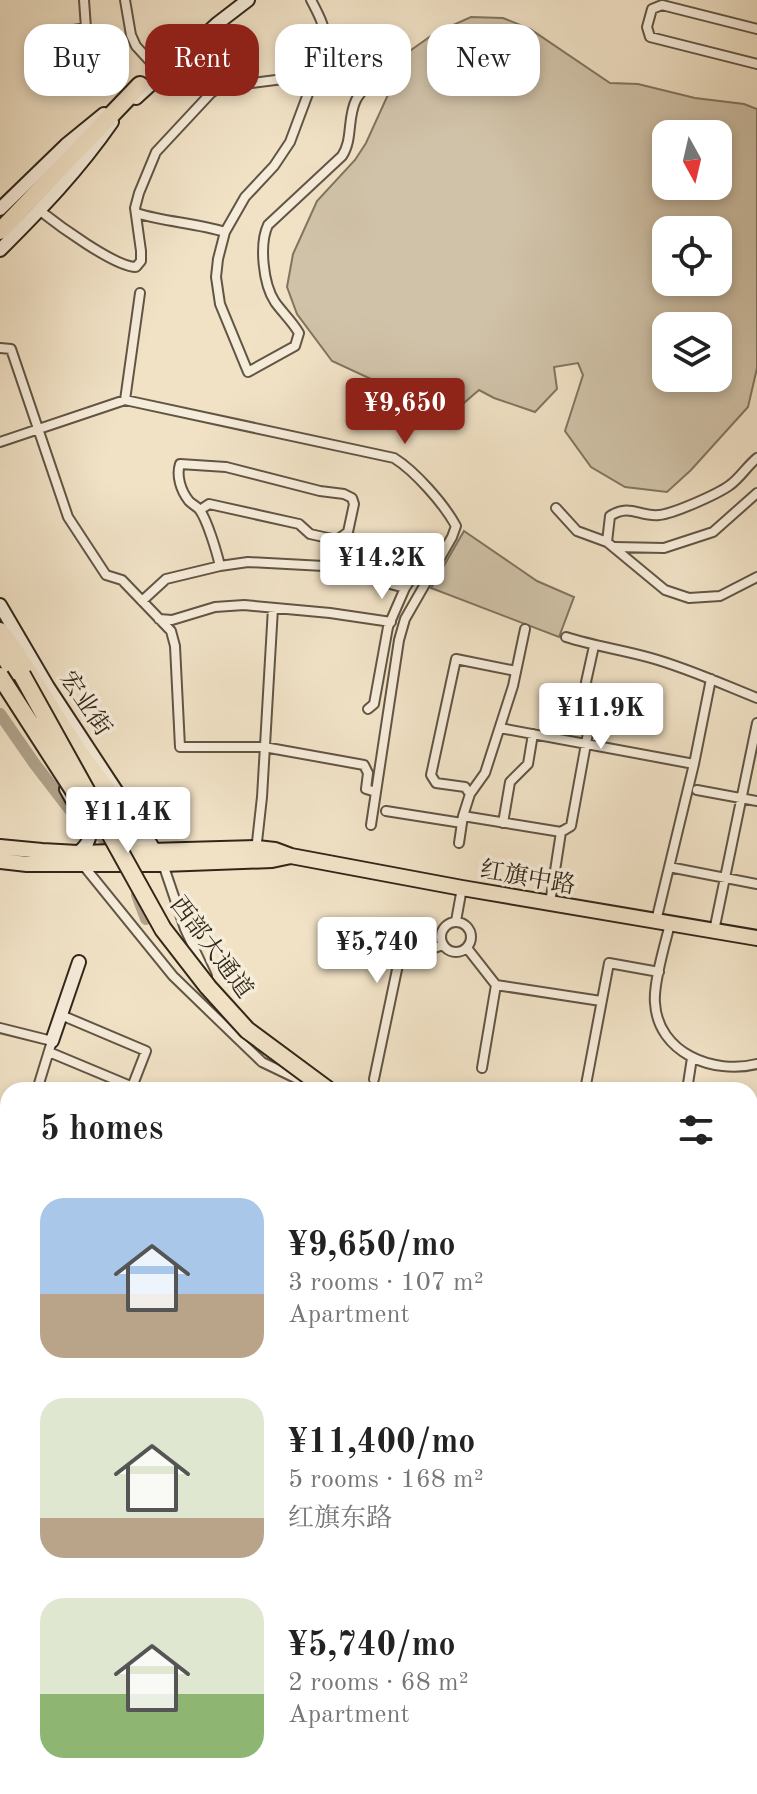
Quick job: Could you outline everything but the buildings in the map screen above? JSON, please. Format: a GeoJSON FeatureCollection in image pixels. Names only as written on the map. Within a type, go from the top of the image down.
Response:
{"type":"FeatureCollection","features":[{"type":"Feature","properties":{"kind":"highway"},"geometry":{"type":"LineString","coordinates":[[73,153],[140,85]]}},
{"type":"Feature","properties":{"kind":"highway"},"geometry":{"type":"LineString","coordinates":[[0,230],[8,212],[120,112]]}},
{"type":"Feature","properties":{"kind":"highway"},"geometry":{"type":"LineString","coordinates":[[0,633],[16,652],[95,774],[140,827]]}},
{"type":"Feature","properties":{"kind":"highway","name":"西部大通道"},"geometry":{"type":"LineString","coordinates":[[0,633],[163,929],[208,987],[247,1030],[317,1082]]}},
{"type":"Feature","properties":{"kind":"highway","name":"西部大通道"},"geometry":{"type":"LineString","coordinates":[[0,649],[158,932],[203,991],[242,1034],[306,1082]]}},
{"type":"Feature","properties":{"kind":"highway"},"geometry":{"type":"LineString","coordinates":[[0,676],[70,790]]}},
{"type":"Feature","properties":{"kind":"main road"},"geometry":{"type":"LineString","coordinates":[[205,24],[235,0]]}},
{"type":"Feature","properties":{"kind":"main road"},"geometry":{"type":"LineString","coordinates":[[0,250],[85,161],[120,112],[218,23],[248,0]]}},
{"type":"Feature","properties":{"kind":"main road"},"geometry":{"type":"LineString","coordinates":[[8,212],[66,145],[145,80]]}},
{"type":"Feature","properties":{"kind":"main road","name":"宏业街"},"geometry":{"type":"LineString","coordinates":[[0,605],[48,687],[140,827],[153,857]]}},
{"type":"Feature","properties":{"kind":"main road"},"geometry":{"type":"LineString","coordinates":[[0,666],[38,745],[70,790],[86,822],[90,836],[83,861]]}},
{"type":"Feature","properties":{"kind":"main road"},"geometry":{"type":"LineString","coordinates":[[70,790],[115,821],[153,857]]}},
{"type":"Feature","properties":{"kind":"main road"},"geometry":{"type":"LineString","coordinates":[[0,847],[83,861]]}},
{"type":"Feature","properties":{"kind":"main road","name":"红旗中路"},"geometry":{"type":"LineString","coordinates":[[83,861],[256,854],[275,850],[291,856],[462,888],[757,938]]}},
{"type":"Feature","properties":{"kind":"main road"},"geometry":{"type":"LineString","coordinates":[[0,861],[27,864],[83,861]]}},
{"type":"Feature","properties":{"kind":"main road"},"geometry":{"type":"LineString","coordinates":[[50,1047],[79,962]]}},
{"type":"Feature","properties":{"kind":"street"},"geometry":{"type":"LineString","coordinates":[[84,0],[86,24]]}},
{"type":"Feature","properties":{"kind":"street"},"geometry":{"type":"LineString","coordinates":[[125,0],[131,35],[145,56]]}},
{"type":"Feature","properties":{"kind":"street"},"geometry":{"type":"LineString","coordinates":[[311,0],[322,24]]}},
{"type":"Feature","properties":{"kind":"street"},"geometry":{"type":"LineString","coordinates":[[757,29],[662,3],[652,9],[647,27],[650,37],[757,64]]}},
{"type":"Feature","properties":{"kind":"street"},"geometry":{"type":"LineString","coordinates":[[39,210],[67,231],[127,267],[136,267],[141,261],[141,251],[135,208],[156,152],[220,87],[275,78]]}},
{"type":"Feature","properties":{"kind":"street"},"geometry":{"type":"LineString","coordinates":[[307,96],[284,154],[245,197],[225,232],[216,277],[220,304],[248,372],[295,346],[299,333],[271,294],[263,257],[264,235],[268,225],[342,156],[348,146],[350,122],[359,96]]}},
{"type":"Feature","properties":{"kind":"street"},"geometry":{"type":"LineString","coordinates":[[136,213],[225,232]]}},
{"type":"Feature","properties":{"kind":"street"},"geometry":{"type":"LineString","coordinates":[[125,400],[140,293]]}},
{"type":"Feature","properties":{"kind":"street"},"geometry":{"type":"LineString","coordinates":[[0,348],[11,349],[68,517],[106,575],[122,580],[171,631],[175,646],[180,747],[264,747],[364,765],[368,773],[366,789],[376,792]]}},
{"type":"Feature","properties":{"kind":"street"},"geometry":{"type":"LineString","coordinates":[[0,442],[125,400],[394,458],[406,466],[450,514],[456,526],[402,629],[371,825]]}},
{"type":"Feature","properties":{"kind":"street"},"geometry":{"type":"LineString","coordinates":[[757,458],[732,484],[708,498],[660,515],[626,509],[610,516],[611,544],[665,590],[689,598],[720,596],[757,577]]}},
{"type":"Feature","properties":{"kind":"street"},"geometry":{"type":"LineString","coordinates":[[200,510],[209,504],[299,524],[310,534],[337,540],[348,532],[354,504],[352,498],[226,467],[180,464],[178,470],[182,492],[200,510],[220,566]]}},
{"type":"Feature","properties":{"kind":"street"},"geometry":{"type":"LineString","coordinates":[[556,508],[577,531],[611,544],[664,548],[713,532],[757,493]]}},
{"type":"Feature","properties":{"kind":"street"},"geometry":{"type":"LineString","coordinates":[[368,709],[374,704],[391,622],[405,588],[428,553],[441,556]]}},
{"type":"Feature","properties":{"kind":"street"},"geometry":{"type":"LineString","coordinates":[[142,601],[166,579],[248,562],[324,566],[405,588]]}},
{"type":"Feature","properties":{"kind":"street"},"geometry":{"type":"LineString","coordinates":[[159,619],[172,620],[215,607],[244,605],[391,622]]}},
{"type":"Feature","properties":{"kind":"street"},"geometry":{"type":"LineString","coordinates":[[256,854],[273,608]]}},
{"type":"Feature","properties":{"kind":"street"},"geometry":{"type":"LineString","coordinates":[[459,843],[470,794],[485,773],[500,728],[525,629]]}},
{"type":"Feature","properties":{"kind":"street"},"geometry":{"type":"LineString","coordinates":[[566,637],[651,658],[757,698]]}},
{"type":"Feature","properties":{"kind":"street"},"geometry":{"type":"LineString","coordinates":[[386,811],[561,832],[571,826],[592,711],[586,682],[594,646]]}},
{"type":"Feature","properties":{"kind":"street"},"geometry":{"type":"LineString","coordinates":[[470,794],[465,787],[436,783],[431,775],[456,659],[516,671]]}},
{"type":"Feature","properties":{"kind":"street"},"geometry":{"type":"LineString","coordinates":[[711,679],[669,867],[654,999],[659,1026],[676,1046],[692,1058],[711,1065],[742,1067],[757,1064]]}},
{"type":"Feature","properties":{"kind":"street"},"geometry":{"type":"LineString","coordinates":[[714,931],[757,723]]}},
{"type":"Feature","properties":{"kind":"street"},"geometry":{"type":"LineString","coordinates":[[500,728],[694,764]]}},
{"type":"Feature","properties":{"kind":"street"},"geometry":{"type":"LineString","coordinates":[[503,823],[510,782],[528,764],[533,734]]}},
{"type":"Feature","properties":{"kind":"street"},"geometry":{"type":"LineString","coordinates":[[697,790],[757,801]]}},
{"type":"Feature","properties":{"kind":"street"},"geometry":{"type":"LineString","coordinates":[[550,903],[561,832]]}},
{"type":"Feature","properties":{"kind":"street"},"geometry":{"type":"LineString","coordinates":[[153,857],[237,1038]]}},
{"type":"Feature","properties":{"kind":"street"},"geometry":{"type":"LineString","coordinates":[[83,861],[173,976],[262,1062],[301,1082]]}},
{"type":"Feature","properties":{"kind":"street"},"geometry":{"type":"LineString","coordinates":[[669,867],[757,884]]}},
{"type":"Feature","properties":{"kind":"street"},"geometry":{"type":"LineString","coordinates":[[456,921],[462,888]]}},
{"type":"Feature","properties":{"kind":"street"},"geometry":{"type":"LineString","coordinates":[[456,921],[466,924],[472,933],[467,948],[459,952],[446,948],[441,940],[443,929],[456,921]]}},
{"type":"Feature","properties":{"kind":"street"},"geometry":{"type":"LineString","coordinates":[[374,1079],[399,960],[443,945]]}},
{"type":"Feature","properties":{"kind":"street"},"geometry":{"type":"LineString","coordinates":[[467,948],[496,985],[601,1001]]}},
{"type":"Feature","properties":{"kind":"street"},"geometry":{"type":"LineString","coordinates":[[586,1082],[609,963],[659,972]]}},
{"type":"Feature","properties":{"kind":"street"},"geometry":{"type":"LineString","coordinates":[[482,1068],[496,985]]}},
{"type":"Feature","properties":{"kind":"street"},"geometry":{"type":"LineString","coordinates":[[61,1015],[146,1051],[138,1082]]}},
{"type":"Feature","properties":{"kind":"street"},"geometry":{"type":"LineString","coordinates":[[0,1028],[50,1047],[123,1082]]}},
{"type":"Feature","properties":{"kind":"street"},"geometry":{"type":"LineString","coordinates":[[39,1082],[50,1047]]}},
{"type":"Feature","properties":{"kind":"street"},"geometry":{"type":"LineString","coordinates":[[688,1082],[692,1058]]}},
{"type":"Feature","properties":{"kind":"shaded area"},"geometry":{"type":"Polygon","coordinates":[[[471,17],[503,18],[518,24],[455,24],[471,17]]]}},
{"type":"Feature","properties":{"kind":"shaded area"},"geometry":{"type":"Polygon","coordinates":[[[540,36],[610,83],[638,84],[757,109],[757,368],[748,407],[667,492],[625,487],[591,467],[565,431],[583,375],[578,363],[554,367],[557,389],[535,412],[479,390],[457,409],[414,399],[332,361],[297,314],[287,287],[293,254],[317,201],[355,160],[387,96],[411,96],[411,50],[427,39],[427,96],[540,96],[540,36]]]}},
{"type":"Feature","properties":{"kind":"shaded area"},"geometry":{"type":"Polygon","coordinates":[[[464,531],[537,581],[574,597],[559,637],[431,588],[464,531]]]}},
{"type":"Feature","properties":{"kind":"waterway"},"geometry":{"type":"LineString","coordinates":[[0,714],[81,824],[94,828],[115,851]]}},
{"type":"Feature","properties":{"kind":"waterway"},"geometry":{"type":"LineString","coordinates":[[137,895],[146,919]]}}]}
